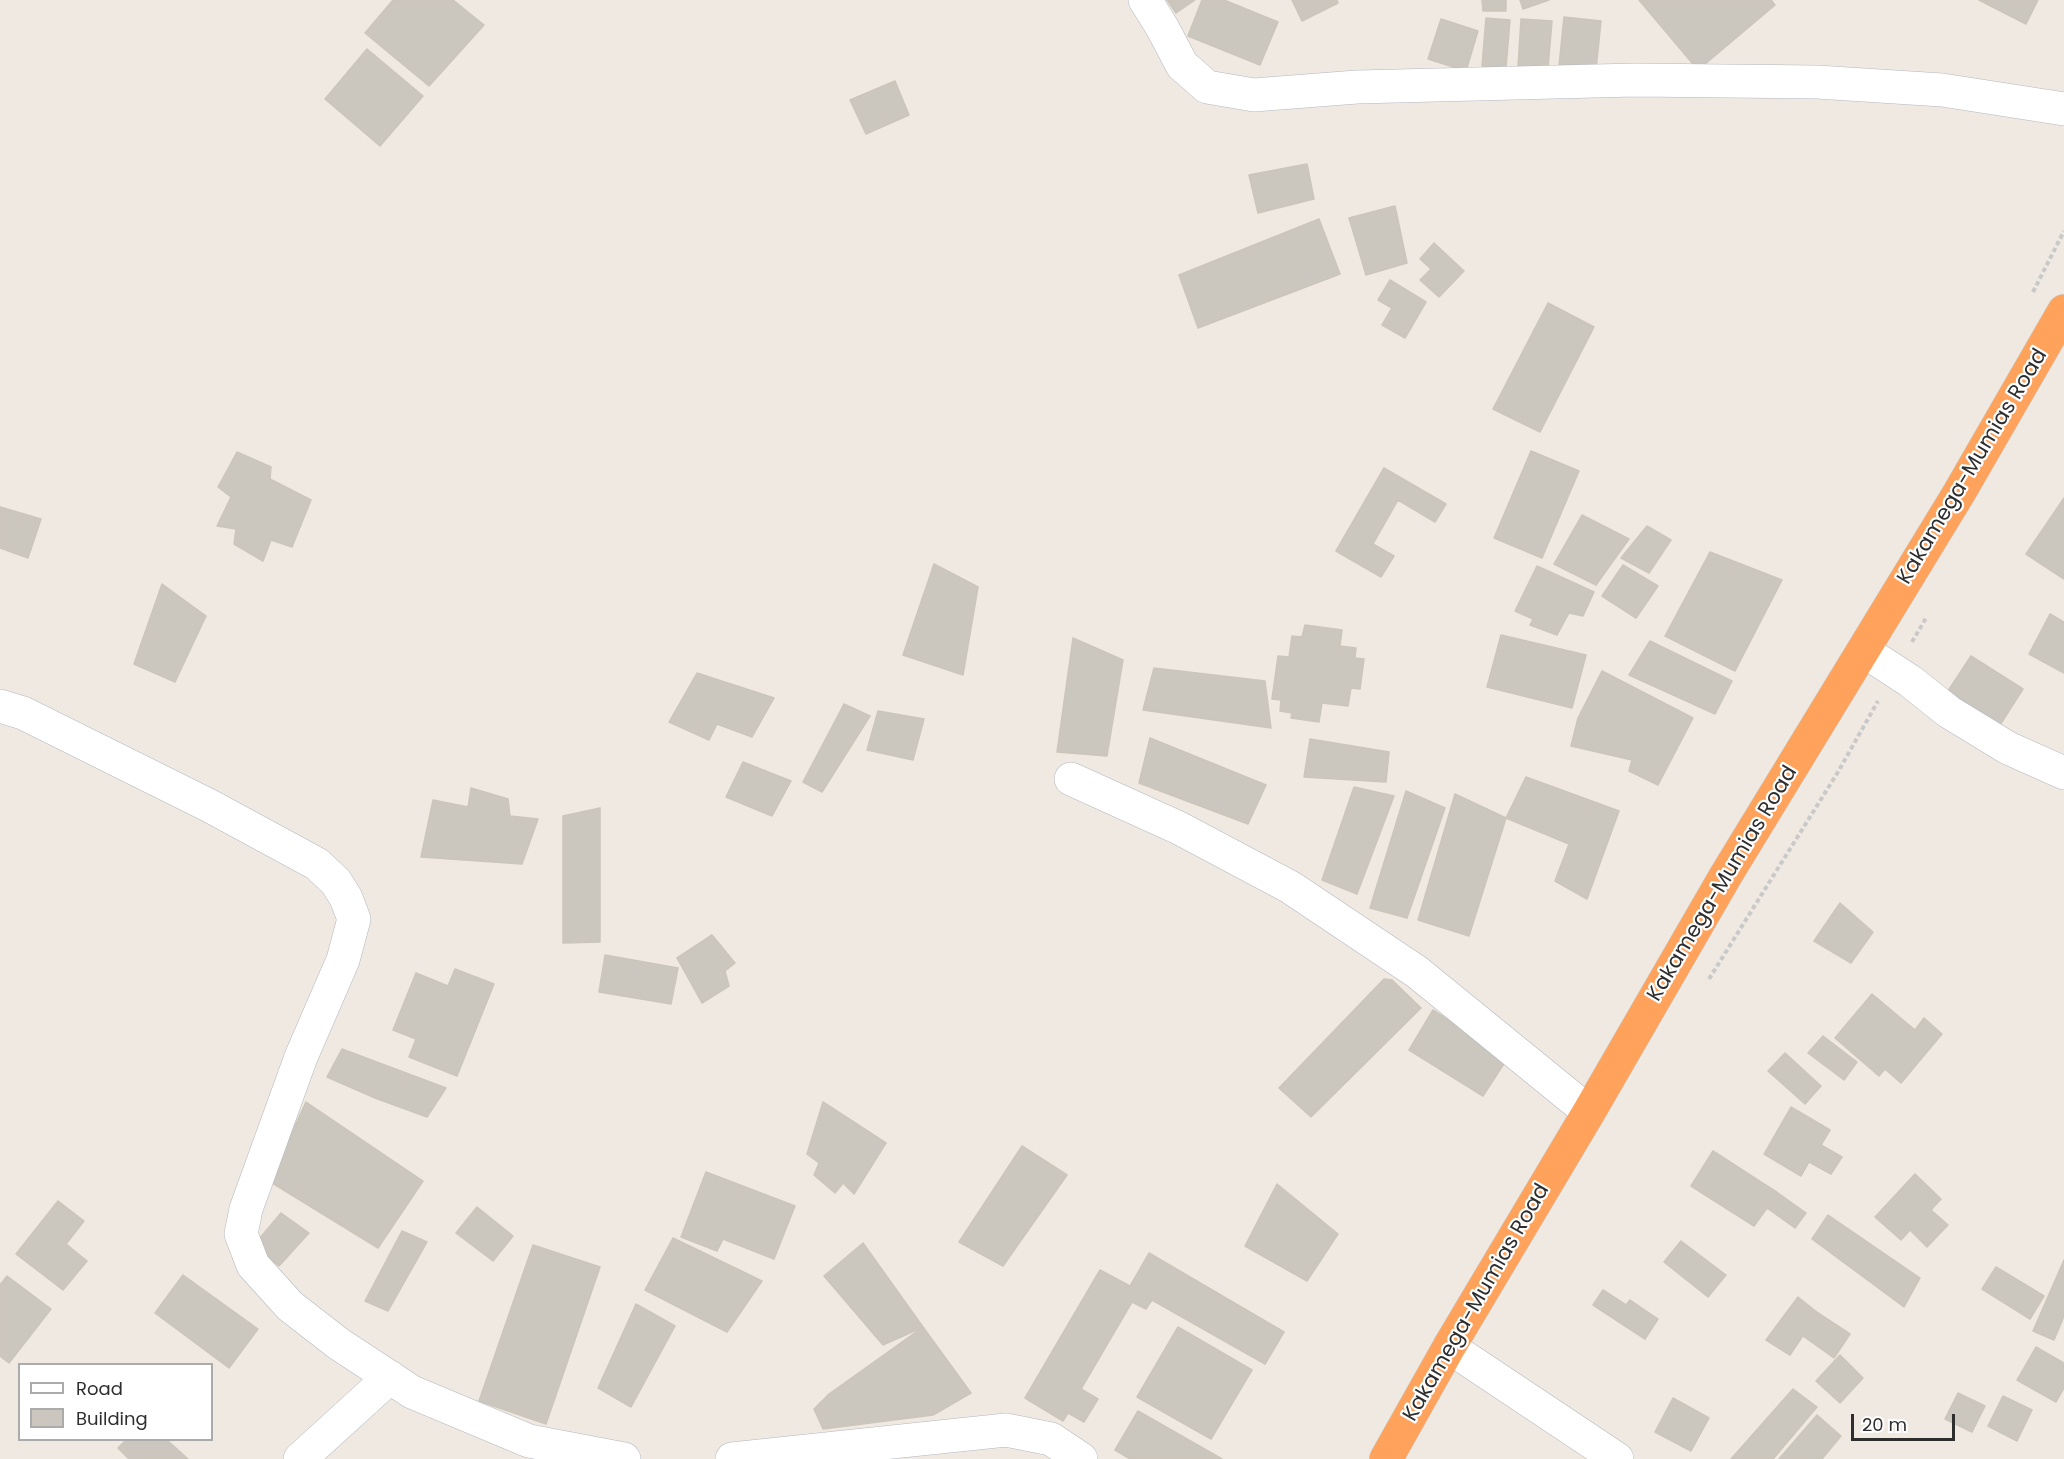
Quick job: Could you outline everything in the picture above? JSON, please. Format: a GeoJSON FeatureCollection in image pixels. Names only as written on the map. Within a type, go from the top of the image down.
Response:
{"type":"FeatureCollection","features":[{"type":"Feature","properties":{"kind":"highway","name":"Kakamega-Mumias Road"},"geometry":{"type":"LineString","coordinates":[[1386,1459],[1449,1347],[1726,875],[1959,493],[2064,311]]}},
{"type":"Feature","properties":{"kind":"street"},"geometry":{"type":"LineString","coordinates":[[1145,0],[1182,65],[1207,87],[1254,95],[1358,87],[1612,81],[1817,82],[1942,90],[2064,109]]}},
{"type":"Feature","properties":{"kind":"street"},"geometry":{"type":"LineString","coordinates":[[1864,651],[1896,671],[1949,712],[2008,748],[2064,773]]}},
{"type":"Feature","properties":{"kind":"street"},"geometry":{"type":"LineString","coordinates":[[0,705],[23,713],[210,806],[317,864],[336,882],[346,898],[354,919],[343,960],[302,1057],[246,1209],[241,1234],[253,1265],[290,1306],[339,1344],[412,1392],[529,1441],[624,1459]]}},
{"type":"Feature","properties":{"kind":"street"},"geometry":{"type":"LineString","coordinates":[[1071,779],[1179,828],[1290,887],[1417,972],[1589,1112]]}},
{"type":"Feature","properties":{"kind":"street"},"geometry":{"type":"LineString","coordinates":[[1449,1347],[1617,1459]]}},
{"type":"Feature","properties":{"kind":"street"},"geometry":{"type":"LineString","coordinates":[[300,1459],[390,1377]]}},
{"type":"Feature","properties":{"kind":"street"},"geometry":{"type":"LineString","coordinates":[[732,1459],[1006,1430],[1051,1439],[1081,1459]]}},
{"type":"Feature","properties":{"kind":"path"},"geometry":{"type":"LineString","coordinates":[[1708,981],[1838,772],[1930,611]]}},
{"type":"Feature","properties":{"kind":"building"},"geometry":{"type":"Polygon","coordinates":[[[393,0],[453,0],[484,25],[429,86],[365,33],[393,0]]]}},
{"type":"Feature","properties":{"kind":"building"},"geometry":{"type":"Polygon","coordinates":[[[1167,0],[1195,0],[1176,13],[1167,0]]]}},
{"type":"Feature","properties":{"kind":"building"},"geometry":{"type":"Polygon","coordinates":[[[1202,0],[1224,0],[1278,22],[1260,65],[1188,36],[1202,0]]]}},
{"type":"Feature","properties":{"kind":"building"},"geometry":{"type":"Polygon","coordinates":[[[1292,0],[1337,0],[1338,3],[1302,21],[1292,0]]]}},
{"type":"Feature","properties":{"kind":"building"},"geometry":{"type":"Polygon","coordinates":[[[1482,0],[1506,0],[1506,11],[1483,11],[1482,0]]]}},
{"type":"Feature","properties":{"kind":"building"},"geometry":{"type":"Polygon","coordinates":[[[1520,0],[1549,0],[1523,9],[1520,0]]]}},
{"type":"Feature","properties":{"kind":"building"},"geometry":{"type":"Polygon","coordinates":[[[1639,0],[1771,0],[1775,5],[1698,70],[1639,0]]]}},
{"type":"Feature","properties":{"kind":"building"},"geometry":{"type":"Polygon","coordinates":[[[1979,0],[2038,0],[2026,24],[1979,0]]]}},
{"type":"Feature","properties":{"kind":"building"},"geometry":{"type":"Polygon","coordinates":[[[1564,17],[1601,21],[1596,70],[1559,66],[1564,17]]]}},
{"type":"Feature","properties":{"kind":"building"},"geometry":{"type":"Polygon","coordinates":[[[1486,18],[1510,20],[1506,68],[1482,66],[1486,18]]]}},
{"type":"Feature","properties":{"kind":"building"},"geometry":{"type":"Polygon","coordinates":[[[1441,19],[1478,31],[1466,71],[1428,59],[1441,19]]]}},
{"type":"Feature","properties":{"kind":"building"},"geometry":{"type":"Polygon","coordinates":[[[1521,19],[1552,21],[1548,68],[1518,67],[1521,19]]]}},
{"type":"Feature","properties":{"kind":"building"},"geometry":{"type":"Polygon","coordinates":[[[367,49],[423,96],[380,146],[325,99],[367,49]]]}},
{"type":"Feature","properties":{"kind":"building"},"geometry":{"type":"Polygon","coordinates":[[[895,81],[909,115],[866,134],[850,100],[895,81]]]}},
{"type":"Feature","properties":{"kind":"building"},"geometry":{"type":"Polygon","coordinates":[[[1307,164],[1314,199],[1258,213],[1249,175],[1307,164]]]}},
{"type":"Feature","properties":{"kind":"building"},"geometry":{"type":"Polygon","coordinates":[[[1395,206],[1407,263],[1366,275],[1349,218],[1395,206]]]}},
{"type":"Feature","properties":{"kind":"building"},"geometry":{"type":"Polygon","coordinates":[[[1319,219],[1340,274],[1198,328],[1179,275],[1319,219]]]}},
{"type":"Feature","properties":{"kind":"building"},"geometry":{"type":"Polygon","coordinates":[[[1434,243],[1464,271],[1439,297],[1420,280],[1431,269],[1420,259],[1434,243]]]}},
{"type":"Feature","properties":{"kind":"building"},"geometry":{"type":"Polygon","coordinates":[[[1390,280],[1426,302],[1405,338],[1382,325],[1392,308],[1378,300],[1390,280]]]}},
{"type":"Feature","properties":{"kind":"building"},"geometry":{"type":"Polygon","coordinates":[[[1548,303],[1594,327],[1540,432],[1493,409],[1548,303]]]}},
{"type":"Feature","properties":{"kind":"building"},"geometry":{"type":"Polygon","coordinates":[[[1531,451],[1579,471],[1542,558],[1494,538],[1531,451]]]}},
{"type":"Feature","properties":{"kind":"building"},"geometry":{"type":"Polygon","coordinates":[[[237,452],[271,467],[270,479],[311,500],[292,547],[271,540],[263,561],[234,544],[236,529],[217,526],[231,497],[218,487],[237,452]]]}},
{"type":"Feature","properties":{"kind":"building"},"geometry":{"type":"Polygon","coordinates":[[[1384,468],[1446,504],[1435,522],[1398,500],[1373,544],[1394,556],[1381,577],[1336,551],[1384,468]]]}},
{"type":"Feature","properties":{"kind":"building"},"geometry":{"type":"Polygon","coordinates":[[[2064,498],[2064,579],[2026,554],[2064,498]]]}},
{"type":"Feature","properties":{"kind":"building"},"geometry":{"type":"Polygon","coordinates":[[[0,507],[41,519],[28,558],[0,548],[0,507]]]}},
{"type":"Feature","properties":{"kind":"building"},"geometry":{"type":"Polygon","coordinates":[[[1582,515],[1629,539],[1596,585],[1554,564],[1582,515]]]}},
{"type":"Feature","properties":{"kind":"building"},"geometry":{"type":"Polygon","coordinates":[[[1647,526],[1671,540],[1649,573],[1621,558],[1647,526]]]}},
{"type":"Feature","properties":{"kind":"building"},"geometry":{"type":"Polygon","coordinates":[[[1710,552],[1782,580],[1735,671],[1665,636],[1710,552]]]}},
{"type":"Feature","properties":{"kind":"building"},"geometry":{"type":"Polygon","coordinates":[[[934,564],[978,587],[963,675],[903,655],[934,564]]]}},
{"type":"Feature","properties":{"kind":"building"},"geometry":{"type":"Polygon","coordinates":[[[1623,565],[1658,586],[1636,618],[1602,596],[1623,565]]]}},
{"type":"Feature","properties":{"kind":"building"},"geometry":{"type":"Polygon","coordinates":[[[1537,566],[1594,592],[1583,616],[1569,613],[1557,635],[1530,625],[1533,619],[1515,611],[1537,566]]]}},
{"type":"Feature","properties":{"kind":"building"},"geometry":{"type":"Polygon","coordinates":[[[162,584],[206,616],[175,682],[134,664],[162,584]]]}},
{"type":"Feature","properties":{"kind":"building"},"geometry":{"type":"Polygon","coordinates":[[[2050,614],[2064,622],[2064,673],[2029,654],[2050,614]]]}},
{"type":"Feature","properties":{"kind":"building"},"geometry":{"type":"Polygon","coordinates":[[[1305,625],[1342,630],[1340,646],[1356,648],[1355,658],[1364,659],[1360,689],[1351,688],[1348,706],[1322,703],[1319,722],[1291,718],[1292,713],[1280,711],[1281,700],[1272,699],[1278,656],[1289,657],[1292,636],[1302,637],[1305,625]]]}},
{"type":"Feature","properties":{"kind":"building"},"geometry":{"type":"Polygon","coordinates":[[[1501,635],[1586,655],[1572,708],[1487,687],[1501,635]]]}},
{"type":"Feature","properties":{"kind":"building"},"geometry":{"type":"Polygon","coordinates":[[[1073,638],[1123,660],[1107,756],[1057,752],[1073,638]]]}},
{"type":"Feature","properties":{"kind":"building"},"geometry":{"type":"Polygon","coordinates":[[[1650,641],[1732,681],[1715,714],[1629,675],[1650,641]]]}},
{"type":"Feature","properties":{"kind":"building"},"geometry":{"type":"Polygon","coordinates":[[[1971,656],[2023,689],[2000,725],[1948,691],[1971,656]]]}},
{"type":"Feature","properties":{"kind":"building"},"geometry":{"type":"Polygon","coordinates":[[[1154,668],[1265,681],[1271,728],[1143,710],[1154,668]]]}},
{"type":"Feature","properties":{"kind":"building"},"geometry":{"type":"Polygon","coordinates":[[[1602,671],[1693,718],[1658,785],[1629,771],[1632,760],[1571,746],[1578,718],[1602,671]]]}},
{"type":"Feature","properties":{"kind":"building"},"geometry":{"type":"Polygon","coordinates":[[[697,673],[774,698],[752,737],[717,724],[709,740],[669,722],[697,673]]]}},
{"type":"Feature","properties":{"kind":"building"},"geometry":{"type":"Polygon","coordinates":[[[844,704],[870,716],[822,792],[803,782],[844,704]]]}},
{"type":"Feature","properties":{"kind":"building"},"geometry":{"type":"Polygon","coordinates":[[[878,711],[924,719],[913,760],[867,750],[878,711]]]}},
{"type":"Feature","properties":{"kind":"building"},"geometry":{"type":"Polygon","coordinates":[[[1150,738],[1266,785],[1248,824],[1139,783],[1150,738]]]}},
{"type":"Feature","properties":{"kind":"building"},"geometry":{"type":"Polygon","coordinates":[[[1310,739],[1389,752],[1386,782],[1304,777],[1310,739]]]}},
{"type":"Feature","properties":{"kind":"building"},"geometry":{"type":"Polygon","coordinates":[[[743,762],[791,781],[772,816],[726,797],[743,762]]]}},
{"type":"Feature","properties":{"kind":"building"},"geometry":{"type":"Polygon","coordinates":[[[1526,777],[1619,811],[1587,899],[1555,881],[1569,844],[1506,818],[1526,777]]]}},
{"type":"Feature","properties":{"kind":"building"},"geometry":{"type":"Polygon","coordinates":[[[1354,787],[1394,796],[1357,894],[1322,880],[1354,787]]]}},
{"type":"Feature","properties":{"kind":"building"},"geometry":{"type":"Polygon","coordinates":[[[471,788],[508,799],[510,816],[538,819],[522,864],[421,857],[433,800],[468,807],[471,788]]]}},
{"type":"Feature","properties":{"kind":"building"},"geometry":{"type":"Polygon","coordinates":[[[1406,791],[1445,808],[1407,918],[1370,908],[1406,791]]]}},
{"type":"Feature","properties":{"kind":"building"},"geometry":{"type":"Polygon","coordinates":[[[1455,794],[1506,818],[1469,936],[1418,920],[1455,794]]]}},
{"type":"Feature","properties":{"kind":"building"},"geometry":{"type":"Polygon","coordinates":[[[600,808],[600,942],[563,943],[563,816],[600,808]]]}},
{"type":"Feature","properties":{"kind":"building"},"geometry":{"type":"Polygon","coordinates":[[[1840,903],[1873,932],[1851,963],[1814,941],[1840,903]]]}},
{"type":"Feature","properties":{"kind":"building"},"geometry":{"type":"Polygon","coordinates":[[[712,935],[735,963],[725,971],[729,986],[702,1003],[677,958],[712,935]]]}},
{"type":"Feature","properties":{"kind":"building"},"geometry":{"type":"Polygon","coordinates":[[[605,955],[678,968],[671,1004],[599,992],[605,955]]]}},
{"type":"Feature","properties":{"kind":"building"},"geometry":{"type":"Polygon","coordinates":[[[455,969],[494,984],[457,1076],[409,1057],[416,1039],[393,1030],[416,973],[448,986],[455,969]]]}},
{"type":"Feature","properties":{"kind":"building"},"geometry":{"type":"Polygon","coordinates":[[[1384,979],[1392,980],[1421,1008],[1311,1117],[1279,1088],[1384,979]]]}},
{"type":"Feature","properties":{"kind":"building"},"geometry":{"type":"Polygon","coordinates":[[[1872,994],[1915,1030],[1924,1018],[1942,1034],[1901,1083],[1885,1069],[1879,1076],[1835,1038],[1872,994]]]}},
{"type":"Feature","properties":{"kind":"building"},"geometry":{"type":"Polygon","coordinates":[[[1433,1010],[1507,1059],[1483,1096],[1409,1050],[1433,1010]]]}},
{"type":"Feature","properties":{"kind":"building"},"geometry":{"type":"Polygon","coordinates":[[[1823,1036],[1857,1062],[1844,1080],[1808,1053],[1823,1036]]]}},
{"type":"Feature","properties":{"kind":"building"},"geometry":{"type":"Polygon","coordinates":[[[342,1049],[446,1088],[427,1117],[375,1098],[327,1077],[342,1049]]]}},
{"type":"Feature","properties":{"kind":"building"},"geometry":{"type":"Polygon","coordinates":[[[1785,1053],[1821,1086],[1805,1104],[1768,1071],[1785,1053]]]}},
{"type":"Feature","properties":{"kind":"building"},"geometry":{"type":"Polygon","coordinates":[[[306,1102],[423,1181],[378,1248],[269,1181],[306,1102]]]}},
{"type":"Feature","properties":{"kind":"building"},"geometry":{"type":"Polygon","coordinates":[[[823,1102],[886,1143],[854,1194],[843,1183],[835,1193],[814,1175],[819,1163],[807,1154],[823,1102]]]}},
{"type":"Feature","properties":{"kind":"building"},"geometry":{"type":"Polygon","coordinates":[[[1791,1107],[1830,1130],[1821,1145],[1842,1157],[1831,1174],[1809,1162],[1801,1176],[1764,1154],[1791,1107]]]}},
{"type":"Feature","properties":{"kind":"building"},"geometry":{"type":"Polygon","coordinates":[[[1022,1146],[1067,1175],[1003,1266],[959,1242],[1022,1146]]]}},
{"type":"Feature","properties":{"kind":"building"},"geometry":{"type":"Polygon","coordinates":[[[1713,1151],[1778,1193],[1754,1226],[1691,1186],[1713,1151]]]}},
{"type":"Feature","properties":{"kind":"building"},"geometry":{"type":"Polygon","coordinates":[[[706,1172],[795,1206],[774,1259],[723,1239],[717,1251],[681,1237],[706,1172]]]}},
{"type":"Feature","properties":{"kind":"building"},"geometry":{"type":"Polygon","coordinates":[[[1915,1174],[1941,1199],[1931,1210],[1948,1225],[1927,1247],[1910,1230],[1901,1240],[1875,1217],[1915,1174]]]}},
{"type":"Feature","properties":{"kind":"building"},"geometry":{"type":"Polygon","coordinates":[[[1277,1184],[1338,1234],[1307,1281],[1245,1246],[1277,1184]]]}},
{"type":"Feature","properties":{"kind":"building"},"geometry":{"type":"Polygon","coordinates":[[[1778,1193],[1806,1213],[1795,1228],[1767,1208],[1778,1193]]]}},
{"type":"Feature","properties":{"kind":"building"},"geometry":{"type":"Polygon","coordinates":[[[58,1201],[84,1221],[66,1244],[87,1261],[63,1290],[16,1254],[58,1201]]]}},
{"type":"Feature","properties":{"kind":"building"},"geometry":{"type":"Polygon","coordinates":[[[477,1207],[513,1236],[493,1261],[456,1233],[477,1207]]]}},
{"type":"Feature","properties":{"kind":"building"},"geometry":{"type":"Polygon","coordinates":[[[281,1213],[309,1233],[279,1266],[254,1245],[281,1213]]]}},
{"type":"Feature","properties":{"kind":"building"},"geometry":{"type":"Polygon","coordinates":[[[1828,1215],[1920,1278],[1904,1307],[1812,1239],[1828,1215]]]}},
{"type":"Feature","properties":{"kind":"building"},"geometry":{"type":"Polygon","coordinates":[[[402,1231],[427,1242],[388,1311],[365,1301],[402,1231]]]}},
{"type":"Feature","properties":{"kind":"building"},"geometry":{"type":"Polygon","coordinates":[[[673,1238],[762,1281],[727,1332],[645,1290],[673,1238]]]}},
{"type":"Feature","properties":{"kind":"building"},"geometry":{"type":"Polygon","coordinates":[[[1681,1241],[1726,1275],[1708,1297],[1664,1262],[1681,1241]]]}},
{"type":"Feature","properties":{"kind":"building"},"geometry":{"type":"Polygon","coordinates":[[[863,1243],[923,1327],[883,1345],[824,1276],[863,1243]]]}},
{"type":"Feature","properties":{"kind":"building"},"geometry":{"type":"Polygon","coordinates":[[[533,1245],[600,1267],[546,1424],[479,1401],[533,1245]]]}},
{"type":"Feature","properties":{"kind":"building"},"geometry":{"type":"Polygon","coordinates":[[[1149,1253],[1284,1332],[1265,1364],[1152,1300],[1146,1309],[1132,1302],[1081,1389],[1098,1399],[1084,1422],[1068,1413],[1063,1421],[1025,1398],[1100,1270],[1130,1286],[1149,1253]]]}},
{"type":"Feature","properties":{"kind":"building"},"geometry":{"type":"Polygon","coordinates":[[[2064,1260],[2064,1316],[2054,1340],[2033,1331],[2064,1260]]]}},
{"type":"Feature","properties":{"kind":"building"},"geometry":{"type":"Polygon","coordinates":[[[1996,1267],[2044,1296],[2030,1319],[1982,1289],[1996,1267]]]}},
{"type":"Feature","properties":{"kind":"building"},"geometry":{"type":"Polygon","coordinates":[[[183,1275],[258,1329],[229,1368],[155,1313],[183,1275]]]}},
{"type":"Feature","properties":{"kind":"building"},"geometry":{"type":"Polygon","coordinates":[[[7,1276],[51,1309],[9,1363],[0,1356],[0,1285],[7,1276]]]}},
{"type":"Feature","properties":{"kind":"building"},"geometry":{"type":"Polygon","coordinates":[[[1603,1290],[1626,1305],[1630,1300],[1658,1319],[1645,1339],[1593,1305],[1603,1290]]]}},
{"type":"Feature","properties":{"kind":"building"},"geometry":{"type":"Polygon","coordinates":[[[1798,1297],[1818,1313],[1790,1355],[1766,1340],[1798,1297]]]}},
{"type":"Feature","properties":{"kind":"building"},"geometry":{"type":"Polygon","coordinates":[[[636,1304],[675,1326],[631,1407],[598,1388],[636,1304]]]}},
{"type":"Feature","properties":{"kind":"building"},"geometry":{"type":"Polygon","coordinates":[[[1818,1313],[1850,1334],[1834,1358],[1803,1336],[1818,1313]]]}},
{"type":"Feature","properties":{"kind":"building"},"geometry":{"type":"Polygon","coordinates":[[[923,1327],[971,1393],[933,1415],[823,1429],[814,1409],[829,1394],[923,1327]]]}},
{"type":"Feature","properties":{"kind":"building"},"geometry":{"type":"Polygon","coordinates":[[[1178,1327],[1252,1370],[1211,1439],[1137,1397],[1178,1327]]]}},
{"type":"Feature","properties":{"kind":"building"},"geometry":{"type":"Polygon","coordinates":[[[2036,1347],[2064,1363],[2064,1388],[2056,1402],[2017,1380],[2036,1347]]]}},
{"type":"Feature","properties":{"kind":"building"},"geometry":{"type":"Polygon","coordinates":[[[1840,1355],[1863,1378],[1840,1403],[1816,1381],[1840,1355]]]}},
{"type":"Feature","properties":{"kind":"building"},"geometry":{"type":"Polygon","coordinates":[[[1793,1389],[1817,1407],[1773,1459],[1731,1459],[1793,1389]]]}},
{"type":"Feature","properties":{"kind":"building"},"geometry":{"type":"Polygon","coordinates":[[[1958,1393],[1985,1406],[1972,1432],[1945,1419],[1958,1393]]]}},
{"type":"Feature","properties":{"kind":"building"},"geometry":{"type":"Polygon","coordinates":[[[2003,1396],[2032,1410],[2017,1441],[1988,1426],[2003,1396]]]}},
{"type":"Feature","properties":{"kind":"building"},"geometry":{"type":"Polygon","coordinates":[[[1673,1398],[1709,1418],[1691,1451],[1655,1432],[1673,1398]]]}},
{"type":"Feature","properties":{"kind":"building"},"geometry":{"type":"Polygon","coordinates":[[[1138,1411],[1222,1459],[1130,1459],[1115,1450],[1138,1411]]]}},
{"type":"Feature","properties":{"kind":"building"},"geometry":{"type":"Polygon","coordinates":[[[1817,1415],[1841,1436],[1822,1459],[1779,1459],[1817,1415]]]}},
{"type":"Feature","properties":{"kind":"building"},"geometry":{"type":"Polygon","coordinates":[[[125,1441],[168,1441],[188,1459],[129,1459],[118,1448],[125,1441]]]}}]}
